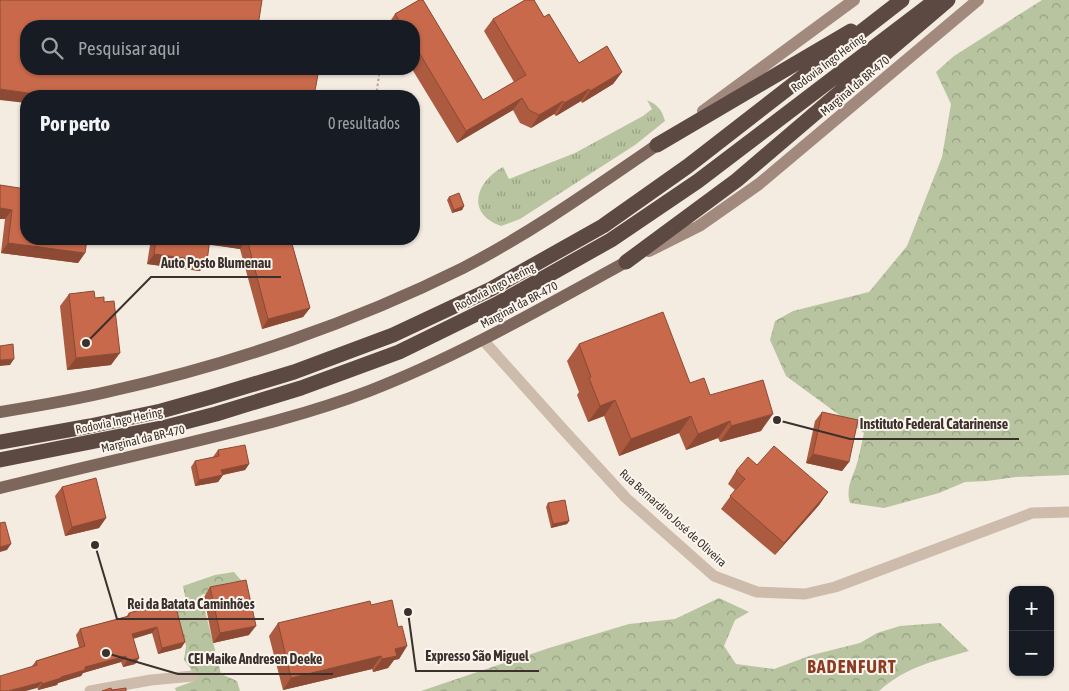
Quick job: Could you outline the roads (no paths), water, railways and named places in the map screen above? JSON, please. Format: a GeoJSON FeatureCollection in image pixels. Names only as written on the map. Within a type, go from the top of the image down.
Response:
{"type":"FeatureCollection","features":[{"type":"Feature","properties":{"kind":"highway"},"geometry":{"type":"LineString","coordinates":[[657,145],[902,0]]}},
{"type":"Feature","properties":{"kind":"highway","name":"Rodovia Ingo Hering"},"geometry":{"type":"LineString","coordinates":[[0,442],[90,426],[160,410],[276,377],[393,335],[490,289],[603,226],[688,166],[902,0]]}},
{"type":"Feature","properties":{"kind":"highway","name":"Rodovia Ingo Hering"},"geometry":{"type":"LineString","coordinates":[[1,460],[166,427],[301,388],[398,352],[497,304],[611,240],[698,181],[936,0]]}},
{"type":"Feature","properties":{"kind":"highway"},"geometry":{"type":"LineString","coordinates":[[626,262],[737,180],[948,0]]}},
{"type":"Feature","properties":{"kind":"main road"},"geometry":{"type":"LineString","coordinates":[[0,412],[111,391],[199,369],[272,346],[390,302],[464,267],[554,215],[657,145],[854,0]]}},
{"type":"Feature","properties":{"kind":"main road","name":"Marginal da BR-470"},"geometry":{"type":"LineString","coordinates":[[0,488],[252,427],[320,408],[369,391],[429,366],[483,340],[626,262],[699,226],[758,184],[978,0]]}},
{"type":"Feature","properties":{"kind":"street","name":"Rua Bernardino José de Oliveira"},"geometry":{"type":"LineString","coordinates":[[483,340],[626,498],[714,576],[757,592],[805,594],[836,587],[1032,513],[1069,512]]}},
{"type":"Feature","properties":{"kind":"street"},"geometry":{"type":"LineString","coordinates":[[90,691],[151,680],[193,676]]}},
{"type":"Feature","properties":{"kind":"place","name":"Auto Posto Blumenau"},"geometry":{"type":"Point","coordinates":[86,343]}},
{"type":"Feature","properties":{"kind":"place","name":"Instituto Federal Catarinense"},"geometry":{"type":"Point","coordinates":[777,420]}},
{"type":"Feature","properties":{"kind":"place","name":"Rei da Batata Caminhões"},"geometry":{"type":"Point","coordinates":[95,545]}},
{"type":"Feature","properties":{"kind":"place","name":"Expresso São Miguel"},"geometry":{"type":"Point","coordinates":[408,612]}},
{"type":"Feature","properties":{"kind":"place","name":"CEI Maike Andresen Deeke"},"geometry":{"type":"Point","coordinates":[106,653]}},
{"type":"Feature","properties":{"kind":"district","name":"BADENFURT"},"geometry":{"type":"Point","coordinates":[852,666]}}]}
